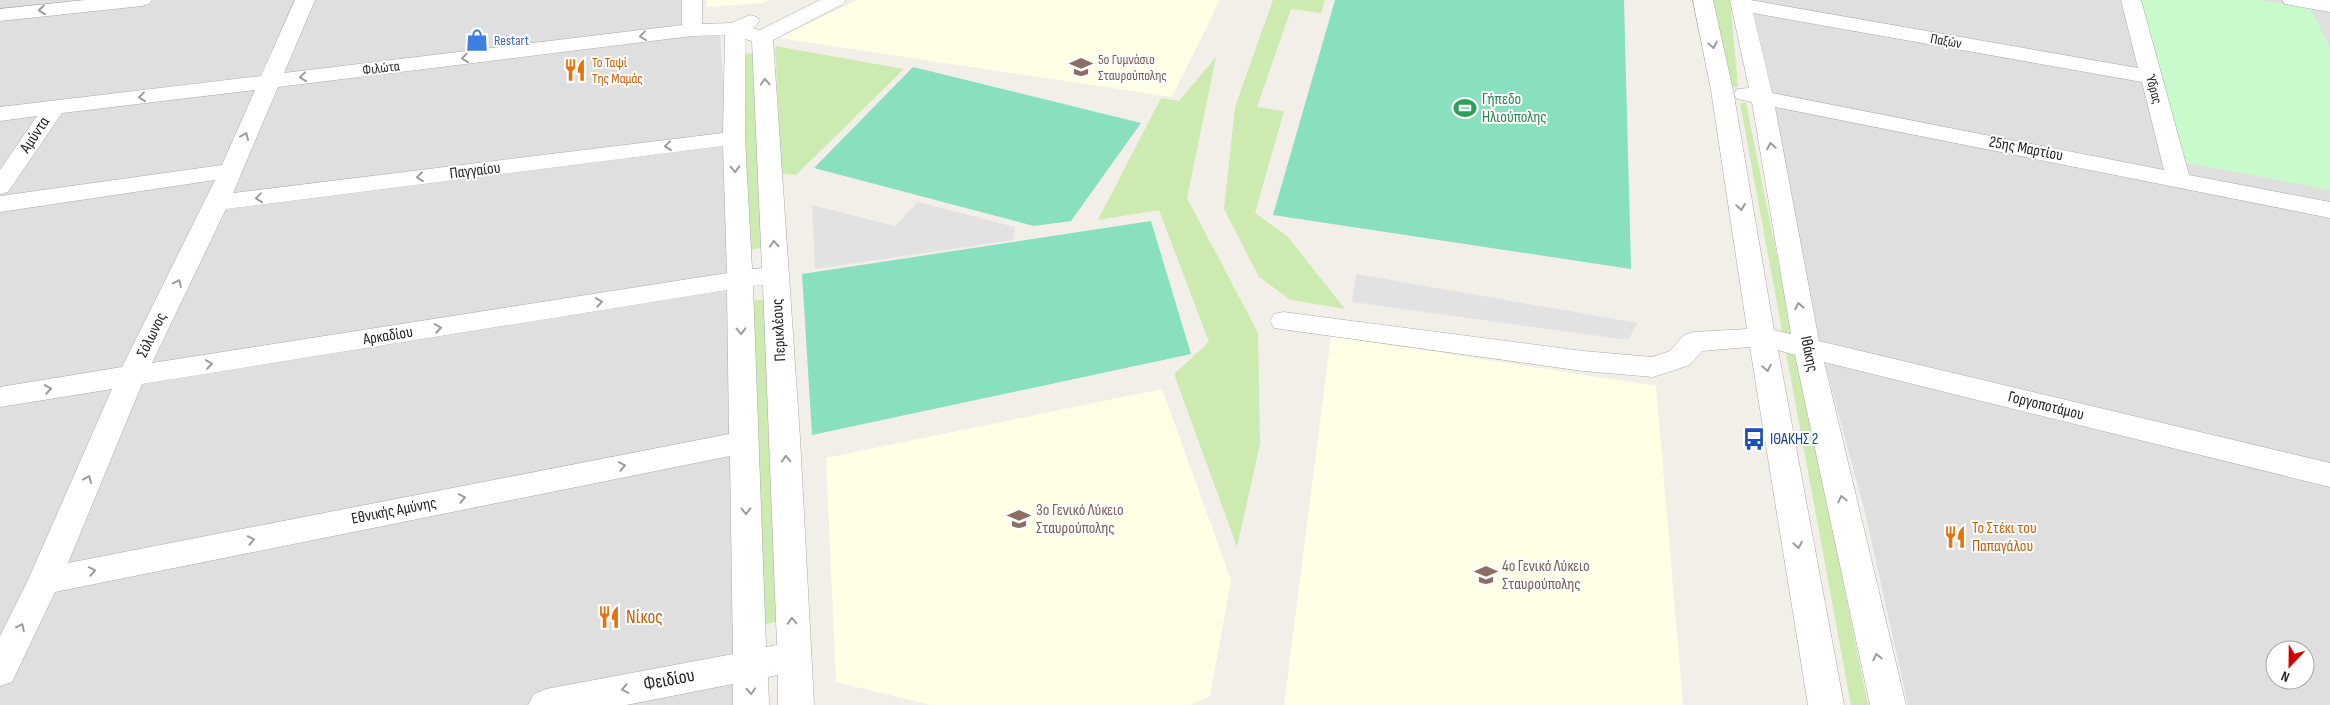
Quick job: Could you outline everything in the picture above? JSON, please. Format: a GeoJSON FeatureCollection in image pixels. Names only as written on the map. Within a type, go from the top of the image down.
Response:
{"type":"FeatureCollection","features":[{"type":"Feature","properties":{"kind":"street"},"geometry":{"type":"LineString","coordinates":[[0,15],[106,2],[142,0]]}},
{"type":"Feature","properties":{"kind":"street","name":"Σόλωνος"},"geometry":{"type":"LineString","coordinates":[[0,671],[44,581],[132,376],[217,203],[305,0]]}},
{"type":"Feature","properties":{"kind":"street"},"geometry":{"type":"LineString","coordinates":[[692,0],[692,30]]}},
{"type":"Feature","properties":{"kind":"street"},"geometry":{"type":"LineString","coordinates":[[751,705],[745,442],[734,138],[735,29],[794,0]]}},
{"type":"Feature","properties":{"kind":"street"},"geometry":{"type":"LineString","coordinates":[[762,37],[836,0]]}},
{"type":"Feature","properties":{"kind":"street"},"geometry":{"type":"LineString","coordinates":[[1704,0],[1722,90],[1762,337],[1826,705]]}},
{"type":"Feature","properties":{"kind":"street","name":"Ύδρας"},"geometry":{"type":"LineString","coordinates":[[2131,0],[2178,179]]}},
{"type":"Feature","properties":{"kind":"street"},"geometry":{"type":"LineString","coordinates":[[2292,0],[2327,7]]}},
{"type":"Feature","properties":{"kind":"street","name":"Παξών"},"geometry":{"type":"LineString","coordinates":[[1740,3],[2151,77]]}},
{"type":"Feature","properties":{"kind":"street","name":"Ιθάκης"},"geometry":{"type":"LineString","coordinates":[[1740,3],[1762,97],[1806,348],[1888,705]]}},
{"type":"Feature","properties":{"kind":"street","name":"Φιλώτα"},"geometry":{"type":"LineString","coordinates":[[0,114],[692,30],[735,29],[762,37]]}},
{"type":"Feature","properties":{"kind":"street","name":"Περικλέους"},"geometry":{"type":"LineString","coordinates":[[762,37],[785,438],[796,705]]}},
{"type":"Feature","properties":{"kind":"street","name":"25ης Μαρτίου"},"geometry":{"type":"LineString","coordinates":[[1722,90],[2330,210]]}},
{"type":"Feature","properties":{"kind":"street","name":"Αμύντα"},"geometry":{"type":"LineString","coordinates":[[0,187],[54,108]]}},
{"type":"Feature","properties":{"kind":"street","name":"Παγγαίου"},"geometry":{"type":"LineString","coordinates":[[217,203],[734,138]]}},
{"type":"Feature","properties":{"kind":"street"},"geometry":{"type":"LineString","coordinates":[[0,204],[230,171]]}},
{"type":"Feature","properties":{"kind":"street","name":"Αρκαδίου"},"geometry":{"type":"LineString","coordinates":[[0,396],[776,274]]}},
{"type":"Feature","properties":{"kind":"street","name":"Γοργοποτάμου"},"geometry":{"type":"LineString","coordinates":[[1283,321],[1583,361],[1653,367],[1680,358],[1694,342],[1762,337],[2330,476]]}},
{"type":"Feature","properties":{"kind":"street","name":"Εθνικής Αμύνης"},"geometry":{"type":"LineString","coordinates":[[44,581],[745,442]]}},
{"type":"Feature","properties":{"kind":"street","name":"Φειδίου"},"geometry":{"type":"LineString","coordinates":[[546,705],[749,664],[793,657]]}},
{"type":"Feature","properties":{"kind":"shaded area"},"geometry":{"type":"Polygon","coordinates":[[[0,0],[690,0],[688,34],[720,34],[727,144],[736,705],[0,705],[0,0]]]}},
{"type":"Feature","properties":{"kind":"shaded area"},"geometry":{"type":"Polygon","coordinates":[[[706,0],[769,0],[763,3],[707,7],[706,0]]]}},
{"type":"Feature","properties":{"kind":"shaded area","name":"5ο Γυμνάσιο Σταυρούπολης"},"geometry":{"type":"Polygon","coordinates":[[[857,0],[1220,0],[1172,97],[779,38],[857,0]]]}},
{"type":"Feature","properties":{"kind":"shaded area"},"geometry":{"type":"Polygon","coordinates":[[[1747,0],[2330,0],[2330,705],[1908,705],[1865,512],[1803,283],[1747,0]]]}},
{"type":"Feature","properties":{"kind":"shaded area"},"geometry":{"type":"Polygon","coordinates":[[[918,202],[1015,227],[1013,240],[815,269],[812,205],[895,226],[918,202]]]}},
{"type":"Feature","properties":{"kind":"shaded area"},"geometry":{"type":"Polygon","coordinates":[[[1356,274],[1638,323],[1628,340],[1352,302],[1356,274]]]}},
{"type":"Feature","properties":{"kind":"shaded area","name":"4ο Γενικό Λύκειο Σταυρούπολης"},"geometry":{"type":"Polygon","coordinates":[[[1331,336],[1656,386],[1683,705],[1284,705],[1331,336]]]}},
{"type":"Feature","properties":{"kind":"shaded area","name":"3ο Γενικό Λύκειο Σταυρούπολης"},"geometry":{"type":"Polygon","coordinates":[[[1162,389],[1231,580],[1210,696],[1190,705],[930,705],[836,682],[826,458],[1162,389]]]}},
{"type":"Feature","properties":{"kind":"green space"},"geometry":{"type":"Polygon","coordinates":[[[1273,0],[1325,0],[1321,13],[1291,9],[1257,107],[1284,111],[1255,213],[1287,236],[1345,309],[1291,300],[1259,277],[1224,209],[1235,107],[1273,0]]]}},
{"type":"Feature","properties":{"kind":"green space","name":"Γήπεδο Ηλιούπολης"},"geometry":{"type":"Polygon","coordinates":[[[1335,0],[1624,0],[1631,269],[1273,215],[1335,0]]]}},
{"type":"Feature","properties":{"kind":"green space"},"geometry":{"type":"Polygon","coordinates":[[[1712,0],[1730,0],[1738,87],[1718,85],[1712,0]]]}},
{"type":"Feature","properties":{"kind":"green space"},"geometry":{"type":"Polygon","coordinates":[[[2140,0],[2259,0],[2310,8],[2330,48],[2330,190],[2177,161],[2140,0]]]}},
{"type":"Feature","properties":{"kind":"green space"},"geometry":{"type":"Polygon","coordinates":[[[775,46],[904,69],[796,175],[782,173],[775,46]]]}},
{"type":"Feature","properties":{"kind":"green space"},"geometry":{"type":"Polygon","coordinates":[[[754,53],[761,248],[748,250],[743,54],[754,53]]]}},
{"type":"Feature","properties":{"kind":"green space"},"geometry":{"type":"Polygon","coordinates":[[[1216,57],[1187,198],[1258,333],[1260,444],[1237,547],[1174,374],[1209,342],[1159,210],[1098,220],[1161,98],[1179,101],[1216,57]]]}},
{"type":"Feature","properties":{"kind":"green space"},"geometry":{"type":"Polygon","coordinates":[[[913,67],[1141,123],[1071,221],[1034,226],[814,168],[913,67]]]}},
{"type":"Feature","properties":{"kind":"green space"},"geometry":{"type":"Polygon","coordinates":[[[1740,103],[1746,103],[1868,705],[1851,705],[1740,103]]]}},
{"type":"Feature","properties":{"kind":"green space"},"geometry":{"type":"Polygon","coordinates":[[[1151,221],[1191,354],[812,435],[802,274],[1151,221]]]}},
{"type":"Feature","properties":{"kind":"green space"},"geometry":{"type":"Polygon","coordinates":[[[766,299],[780,621],[762,625],[752,301],[766,299]]]}},
{"type":"Feature","properties":{"kind":"place","name":"Restart"},"geometry":{"type":"Point","coordinates":[477,40]}},
{"type":"Feature","properties":{"kind":"place","name":"5ο Γυμνάσιο Σταυρούπολης"},"geometry":{"type":"Point","coordinates":[1081,67]}},
{"type":"Feature","properties":{"kind":"place","name":"Το Ταψί Της Μαμάς"},"geometry":{"type":"Point","coordinates":[575,70]}},
{"type":"Feature","properties":{"kind":"place","name":"Γήπεδο Ηλιούπολης"},"geometry":{"type":"Point","coordinates":[1465,108]}},
{"type":"Feature","properties":{"kind":"place","name":"ΙΘΑΚΗΣ 2"},"geometry":{"type":"Point","coordinates":[1754,439]}},
{"type":"Feature","properties":{"kind":"place","name":"3ο Γενικό Λύκειο Σταυρούπολης"},"geometry":{"type":"Point","coordinates":[1019,519]}},
{"type":"Feature","properties":{"kind":"place","name":"Το Στέκι του Παπαγάλου"},"geometry":{"type":"Point","coordinates":[1955,537]}},
{"type":"Feature","properties":{"kind":"place","name":"4ο Γενικό Λύκειο Σταυρούπολης"},"geometry":{"type":"Point","coordinates":[1486,575]}},
{"type":"Feature","properties":{"kind":"place","name":"Νίκος"},"geometry":{"type":"Point","coordinates":[609,617]}}]}
